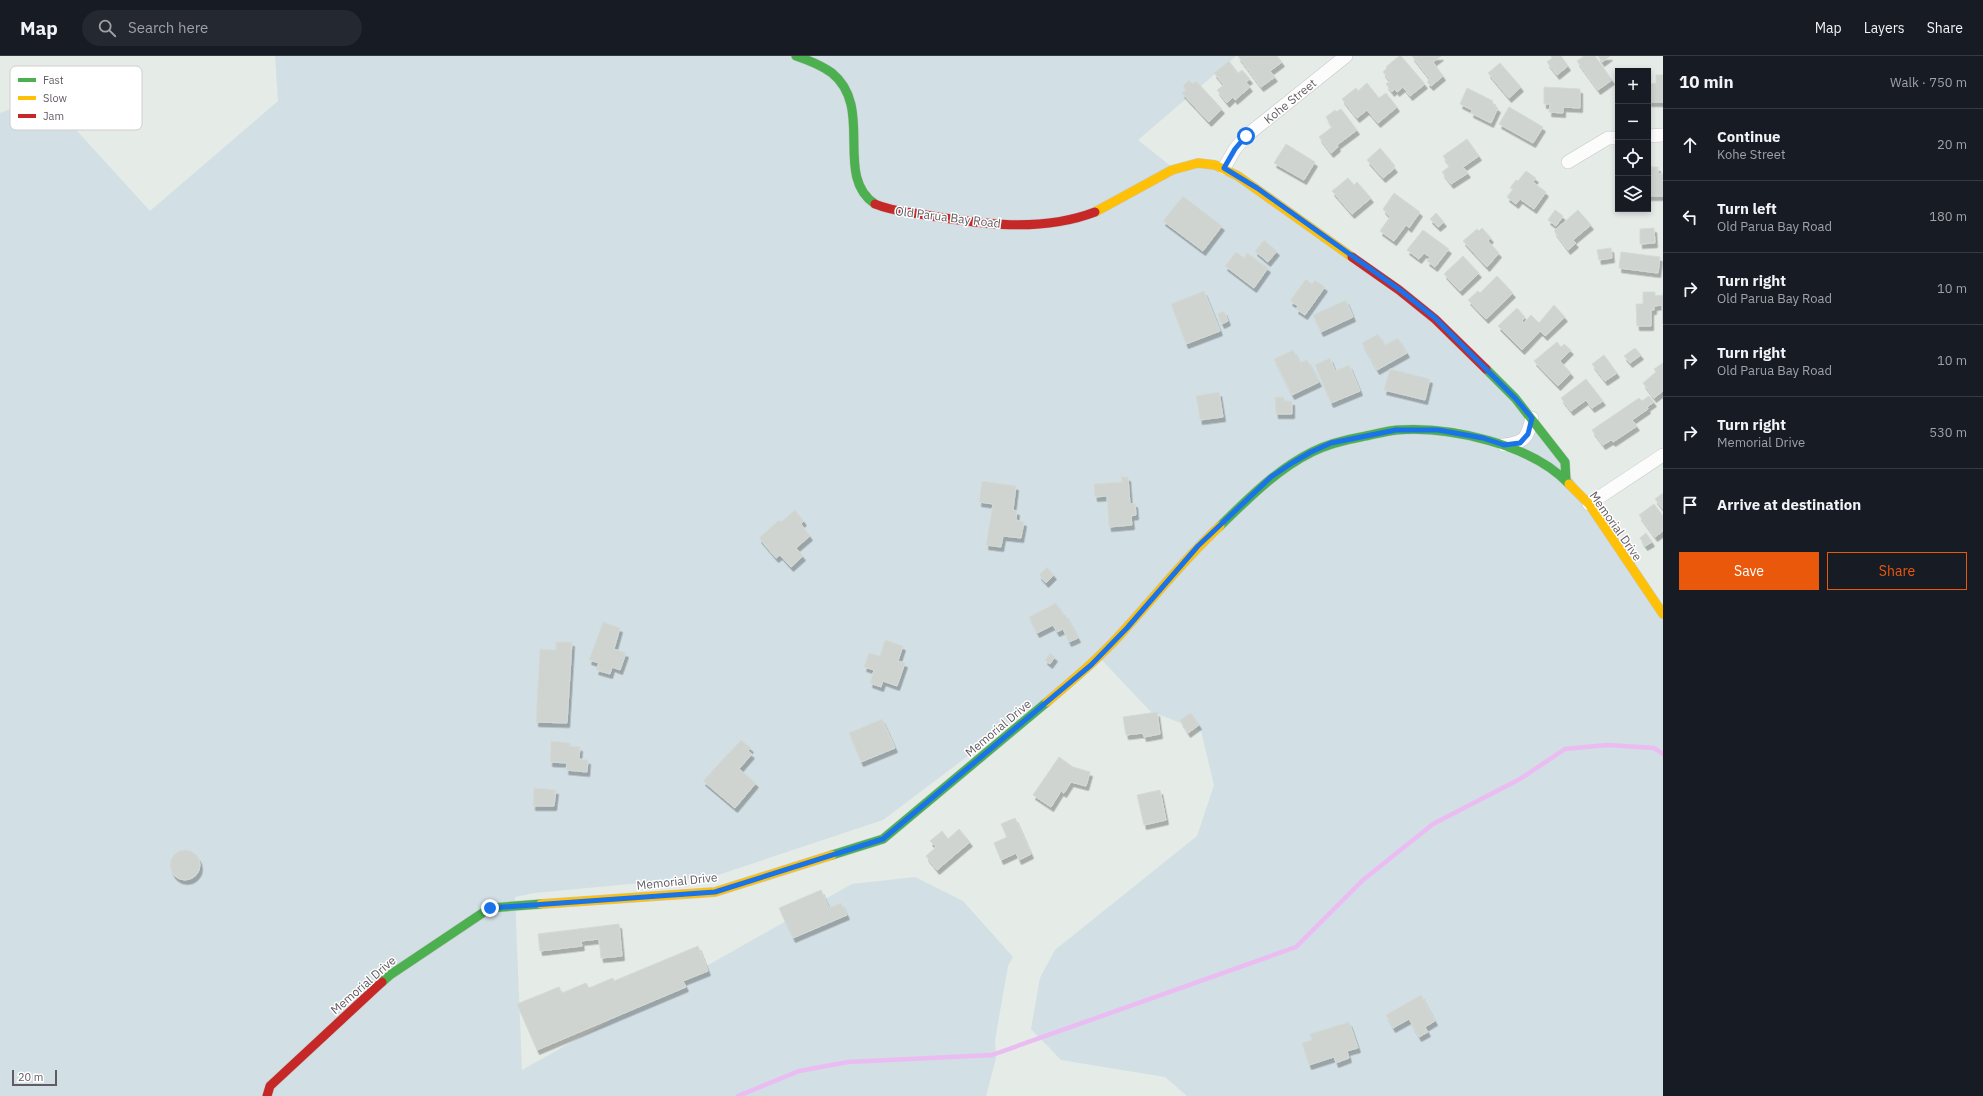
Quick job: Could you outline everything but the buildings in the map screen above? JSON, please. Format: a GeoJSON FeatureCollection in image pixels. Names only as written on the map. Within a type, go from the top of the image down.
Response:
{"type":"FeatureCollection","features":[{"type":"Feature","properties":{"kind":"street","name":"Old Parua Bay Road"},"geometry":{"type":"LineString","coordinates":[[796,56],[828,71],[836,77],[846,91],[853,107],[855,173],[860,186],[867,196],[886,208],[978,223],[1031,225],[1051,223],[1070,220],[1106,207],[1161,175],[1189,164],[1211,164],[1224,168],[1263,193],[1400,290],[1435,318],[1515,398],[1532,418],[1565,462],[1566,480]]}},
{"type":"Feature","properties":{"kind":"street","name":"Kohe Street"},"geometry":{"type":"LineString","coordinates":[[1224,168],[1235,149],[1246,136],[1346,56]]}},
{"type":"Feature","properties":{"kind":"street"},"geometry":{"type":"LineString","coordinates":[[1651,136],[1663,135]]}},
{"type":"Feature","properties":{"kind":"street"},"geometry":{"type":"LineString","coordinates":[[1568,162],[1608,138],[1615,138]]}},
{"type":"Feature","properties":{"kind":"street"},"geometry":{"type":"LineString","coordinates":[[1504,445],[1520,443],[1525,439],[1532,418]]}},
{"type":"Feature","properties":{"kind":"street","name":"Memorial Drive"},"geometry":{"type":"LineString","coordinates":[[266,1096],[270,1086],[390,975],[490,908],[715,892],[883,839],[1091,665],[1127,628],[1198,546],[1230,515],[1271,477],[1311,452],[1352,438],[1396,430],[1438,430],[1460,433],[1504,445],[1545,465],[1566,480],[1589,504],[1663,614]]}},
{"type":"Feature","properties":{"kind":"street"},"geometry":{"type":"LineString","coordinates":[[1589,504],[1663,455]]}},
{"type":"Feature","properties":{"kind":"shaded area"},"geometry":{"type":"Polygon","coordinates":[[[275,56],[1236,56],[1138,140],[1173,168],[1219,166],[1430,316],[1533,421],[1663,610],[1663,1096],[1187,1096],[1165,1077],[1061,1060],[1031,1029],[1040,978],[1055,950],[1197,836],[1214,785],[1201,731],[1150,711],[1099,657],[883,820],[715,876],[534,893],[515,897],[522,1070],[852,884],[915,877],[963,901],[1013,957],[1008,966],[995,1040],[996,1058],[986,1096],[0,1096],[0,113],[10,110],[10,130],[76,130],[150,211],[278,101],[275,56]]]}},
{"type":"Feature","properties":{"kind":"waterway"},"geometry":{"type":"LineString","coordinates":[[738,1096],[799,1071],[848,1062],[992,1055],[1296,947],[1363,880],[1433,824],[1520,779],[1565,749],[1607,745],[1654,748],[1663,754]]}},
{"type":"Feature","properties":{"kind":"traffic: fast"},"geometry":{"type":"LineString","coordinates":[[796,56],[828,70],[844,88],[851,104],[854,159],[857,177],[863,192],[875,204]]}},
{"type":"Feature","properties":{"kind":"traffic: fast"},"geometry":{"type":"LineString","coordinates":[[1486,369],[1515,398],[1565,462],[1566,480]]}},
{"type":"Feature","properties":{"kind":"traffic: fast"},"geometry":{"type":"LineString","coordinates":[[1220,526],[1263,485],[1299,459],[1318,449],[1348,439],[1397,430],[1441,431],[1489,440],[1534,458],[1553,470],[1569,484]]}},
{"type":"Feature","properties":{"kind":"traffic: fast"},"geometry":{"type":"LineString","coordinates":[[832,855],[883,839],[1047,702]]}},
{"type":"Feature","properties":{"kind":"traffic: fast"},"geometry":{"type":"LineString","coordinates":[[382,982],[390,975],[490,908],[541,904]]}},
{"type":"Feature","properties":{"kind":"traffic: slow"},"geometry":{"type":"LineString","coordinates":[[1095,212],[1172,170],[1198,163],[1215,165],[1238,176],[1352,257]]}},
{"type":"Feature","properties":{"kind":"traffic: slow"},"geometry":{"type":"LineString","coordinates":[[1569,484],[1589,504],[1663,614]]}},
{"type":"Feature","properties":{"kind":"traffic: slow"},"geometry":{"type":"LineString","coordinates":[[1047,702],[1118,637],[1184,563],[1220,526]]}},
{"type":"Feature","properties":{"kind":"traffic: slow"},"geometry":{"type":"LineString","coordinates":[[541,904],[715,892],[832,855]]}},
{"type":"Feature","properties":{"kind":"traffic: jam"},"geometry":{"type":"LineString","coordinates":[[875,204],[893,210],[989,224],[1010,225],[1053,223],[1074,219],[1095,212]]}},
{"type":"Feature","properties":{"kind":"traffic: jam"},"geometry":{"type":"LineString","coordinates":[[1352,257],[1399,290],[1435,319],[1486,369]]}},
{"type":"Feature","properties":{"kind":"traffic: jam"},"geometry":{"type":"LineString","coordinates":[[267,1096],[270,1086],[382,982]]}},
{"type":"Feature","properties":{"kind":"route"},"geometry":{"type":"LineString","coordinates":[[490,908],[715,892],[883,839],[1091,665],[1127,628],[1198,546],[1271,477],[1292,463],[1331,443],[1396,430],[1438,430],[1460,433],[1483,438],[1504,445],[1520,443],[1525,439],[1528,434],[1532,418],[1515,398],[1435,318],[1400,290],[1257,188],[1224,168],[1235,149],[1246,136]]}}]}
